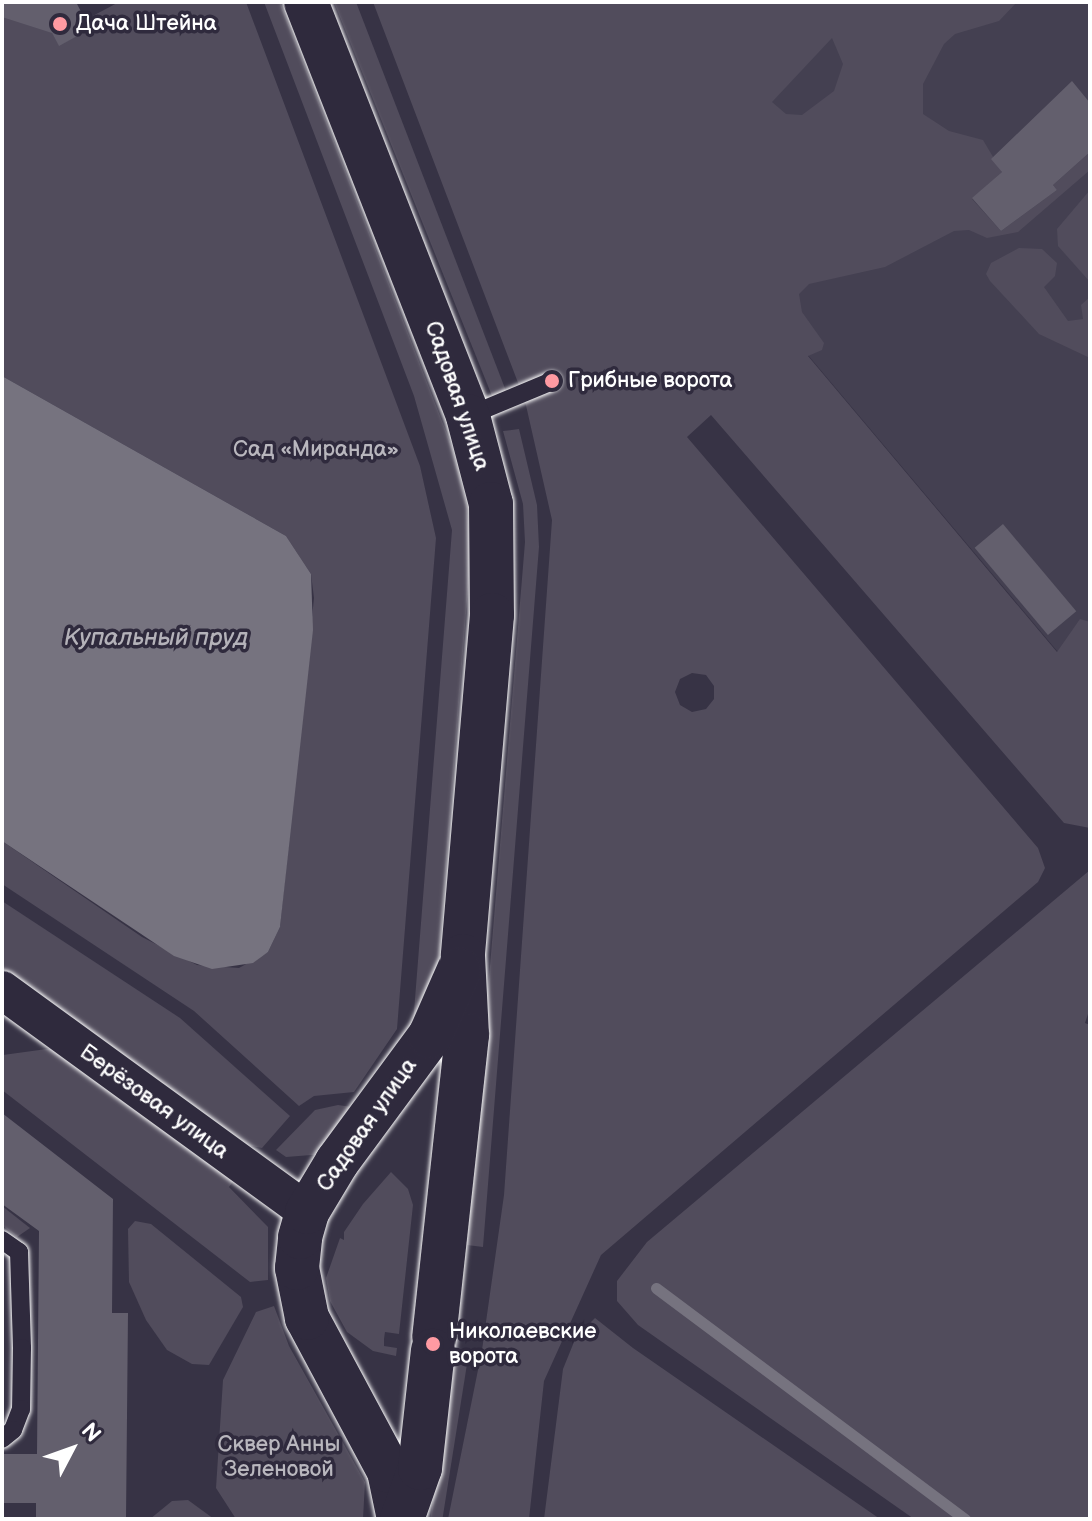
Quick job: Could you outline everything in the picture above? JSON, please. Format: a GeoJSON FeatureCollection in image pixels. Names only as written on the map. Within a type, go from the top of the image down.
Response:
{"type":"FeatureCollection","features":[{"type":"Feature","properties":{"kind":"main road","name":"Садовая улица"},"geometry":{"type":"LineString","coordinates":[[306,2],[468,416],[489,492],[494,549],[463,956],[467,1035],[420,1468],[400,1519]]}},
{"type":"Feature","properties":{"kind":"main road","name":"Садовая улица"},"geometry":{"type":"LineString","coordinates":[[400,1519],[389,1471],[307,1318],[297,1268],[307,1212],[337,1162],[430,1036],[463,956]]}},
{"type":"Feature","properties":{"kind":"street","name":"Берёзовая улица"},"geometry":{"type":"LineString","coordinates":[[6,1001],[307,1212]]}},
{"type":"Feature","properties":{"kind":"lane"},"geometry":{"type":"LineString","coordinates":[[468,416],[552,381]]}},
{"type":"Feature","properties":{"kind":"lane"},"geometry":{"type":"LineString","coordinates":[[2,1240],[19,1252],[22,1348],[21,1409],[13,1430],[2,1439]]}},
{"type":"Feature","properties":{"kind":"shaded area"},"geometry":{"type":"Polygon","coordinates":[[[863,2],[1090,2],[1090,690],[679,202],[863,2]]]}},
{"type":"Feature","properties":{"kind":"green space","name":"Сад «Миранда»"},"geometry":{"type":"Polygon","coordinates":[[[2,2],[49,27],[59,45],[90,29],[85,20],[119,2],[246,2],[420,466],[436,538],[397,1029],[354,1092],[314,1096],[299,1106],[194,1011],[2,884],[2,841],[142,937],[197,965],[239,968],[268,952],[280,927],[314,598],[311,574],[286,536],[2,376],[2,2]]]}},
{"type":"Feature","properties":{"kind":"green space"},"geometry":{"type":"Polygon","coordinates":[[[264,2],[280,2],[452,447],[467,506],[470,562],[438,970],[412,1037],[452,530],[414,396],[264,2]]]}},
{"type":"Feature","properties":{"kind":"green space"},"geometry":{"type":"Polygon","coordinates":[[[334,2],[356,2],[506,391],[492,396],[334,2]]]}},
{"type":"Feature","properties":{"kind":"green space"},"geometry":{"type":"Polygon","coordinates":[[[373,2],[1017,2],[999,21],[955,34],[944,44],[923,84],[923,114],[949,131],[983,140],[1002,172],[972,199],[1001,231],[1057,190],[1053,185],[1090,152],[1090,170],[1018,232],[987,238],[969,230],[954,231],[885,267],[809,284],[799,294],[802,312],[824,343],[822,350],[808,356],[1057,652],[1080,619],[1090,622],[1090,828],[1064,823],[711,415],[687,437],[1038,848],[1045,868],[1038,882],[601,1255],[544,1381],[529,1519],[448,1519],[482,1350],[504,1195],[552,520],[525,401],[373,2]],[[832,38],[772,102],[786,114],[802,115],[834,91],[843,64],[832,38]],[[692,673],[680,679],[675,692],[680,705],[692,712],[706,709],[714,699],[714,686],[706,675],[692,673]]]}},
{"type":"Feature","properties":{"kind":"green space"},"geometry":{"type":"Polygon","coordinates":[[[1090,190],[1090,282],[1058,246],[1057,229],[1090,190]]]}},
{"type":"Feature","properties":{"kind":"green space"},"geometry":{"type":"Polygon","coordinates":[[[1019,248],[1042,249],[1057,263],[1055,276],[1044,287],[1068,321],[1083,319],[1081,305],[1090,297],[1090,358],[1039,334],[990,281],[986,274],[991,263],[1019,248]]]}},
{"type":"Feature","properties":{"kind":"green space"},"geometry":{"type":"Polygon","coordinates":[[[519,429],[537,505],[539,547],[483,1247],[467,1245],[525,542],[523,504],[503,431],[519,429]]]}},
{"type":"Feature","properties":{"kind":"green space"},"geometry":{"type":"Polygon","coordinates":[[[1090,870],[1090,1008],[1085,1023],[1090,1025],[1090,1519],[914,1519],[638,1325],[617,1301],[617,1281],[647,1242],[1090,870]]]}},
{"type":"Feature","properties":{"kind":"green space"},"geometry":{"type":"Polygon","coordinates":[[[2,901],[180,1018],[290,1116],[262,1148],[237,1143],[2,968],[2,901]]]}},
{"type":"Feature","properties":{"kind":"green space"},"geometry":{"type":"Polygon","coordinates":[[[54,1048],[234,1180],[229,1187],[268,1227],[268,1280],[250,1282],[2,1090],[3,1055],[54,1048]]]}},
{"type":"Feature","properties":{"kind":"green space"},"geometry":{"type":"Polygon","coordinates":[[[338,1105],[359,1108],[324,1154],[286,1157],[276,1150],[315,1110],[338,1105]]]}},
{"type":"Feature","properties":{"kind":"green space"},"geometry":{"type":"Polygon","coordinates":[[[391,1172],[408,1189],[413,1205],[399,1334],[385,1332],[384,1339],[384,1346],[397,1348],[396,1356],[373,1351],[347,1332],[330,1301],[326,1278],[340,1238],[344,1240],[344,1232],[363,1204],[391,1172]]]}},
{"type":"Feature","properties":{"kind":"green space"},"geometry":{"type":"Polygon","coordinates":[[[2,1206],[30,1228],[17,1237],[2,1225],[2,1206]]]}},
{"type":"Feature","properties":{"kind":"green space","name":"Сквер Анны Зеленовой"},"geometry":{"type":"Polygon","coordinates":[[[135,1221],[151,1224],[241,1297],[243,1307],[209,1365],[192,1364],[167,1350],[146,1320],[129,1282],[128,1229],[135,1221]]]}},
{"type":"Feature","properties":{"kind":"green space","name":"Сквер Анны Зеленовой"},"geometry":{"type":"Polygon","coordinates":[[[274,1306],[289,1346],[365,1482],[363,1519],[236,1519],[216,1488],[223,1380],[256,1312],[274,1306]]]}},
{"type":"Feature","properties":{"kind":"green space"},"geometry":{"type":"Polygon","coordinates":[[[595,1318],[633,1348],[880,1519],[544,1519],[563,1369],[576,1337],[595,1318]]]}},
{"type":"Feature","properties":{"kind":"green space"},"geometry":{"type":"Polygon","coordinates":[[[455,1363],[467,1365],[442,1519],[430,1519],[455,1363]]]}},
{"type":"Feature","properties":{"kind":"green space","name":"Сквер Анны Зеленовой"},"geometry":{"type":"Polygon","coordinates":[[[188,1500],[214,1519],[150,1519],[172,1501],[188,1500]]]}},
{"type":"Feature","properties":{"kind":"water","name":"Купальный пруд"},"geometry":{"type":"Polygon","coordinates":[[[2,376],[286,536],[311,574],[313,630],[280,927],[268,952],[253,963],[212,969],[174,956],[2,841],[2,376]]]}},
{"type":"Feature","properties":{"kind":"building","name":"Дача Штейна"},"geometry":{"type":"Polygon","coordinates":[[[2,2],[76,2],[90,29],[59,46],[52,33],[2,17],[2,2]]]}},
{"type":"Feature","properties":{"kind":"building"},"geometry":{"type":"Polygon","coordinates":[[[1072,81],[1090,103],[1090,152],[1053,185],[1057,190],[1001,231],[972,198],[1002,172],[991,159],[1072,81]]]}},
{"type":"Feature","properties":{"kind":"building"},"geometry":{"type":"Polygon","coordinates":[[[1003,524],[1076,611],[1048,635],[975,548],[1003,524]]]}},
{"type":"Feature","properties":{"kind":"building"},"geometry":{"type":"Polygon","coordinates":[[[2,1113],[113,1199],[112,1313],[128,1313],[126,1519],[36,1519],[36,1503],[2,1503],[2,1454],[37,1454],[39,1231],[2,1204],[2,1113]]]}},
{"type":"Feature","properties":{"kind":"waterway"},"geometry":{"type":"LineString","coordinates":[[656,1288],[965,1519]]}},
{"type":"Feature","properties":{"kind":"place","name":"Дача Штейна"},"geometry":{"type":"Point","coordinates":[60,24]}},
{"type":"Feature","properties":{"kind":"place","name":"Грибные ворота"},"geometry":{"type":"Point","coordinates":[552,381]}},
{"type":"Feature","properties":{"kind":"place","name":"Николаевские ворота"},"geometry":{"type":"Point","coordinates":[433,1344]}}]}
